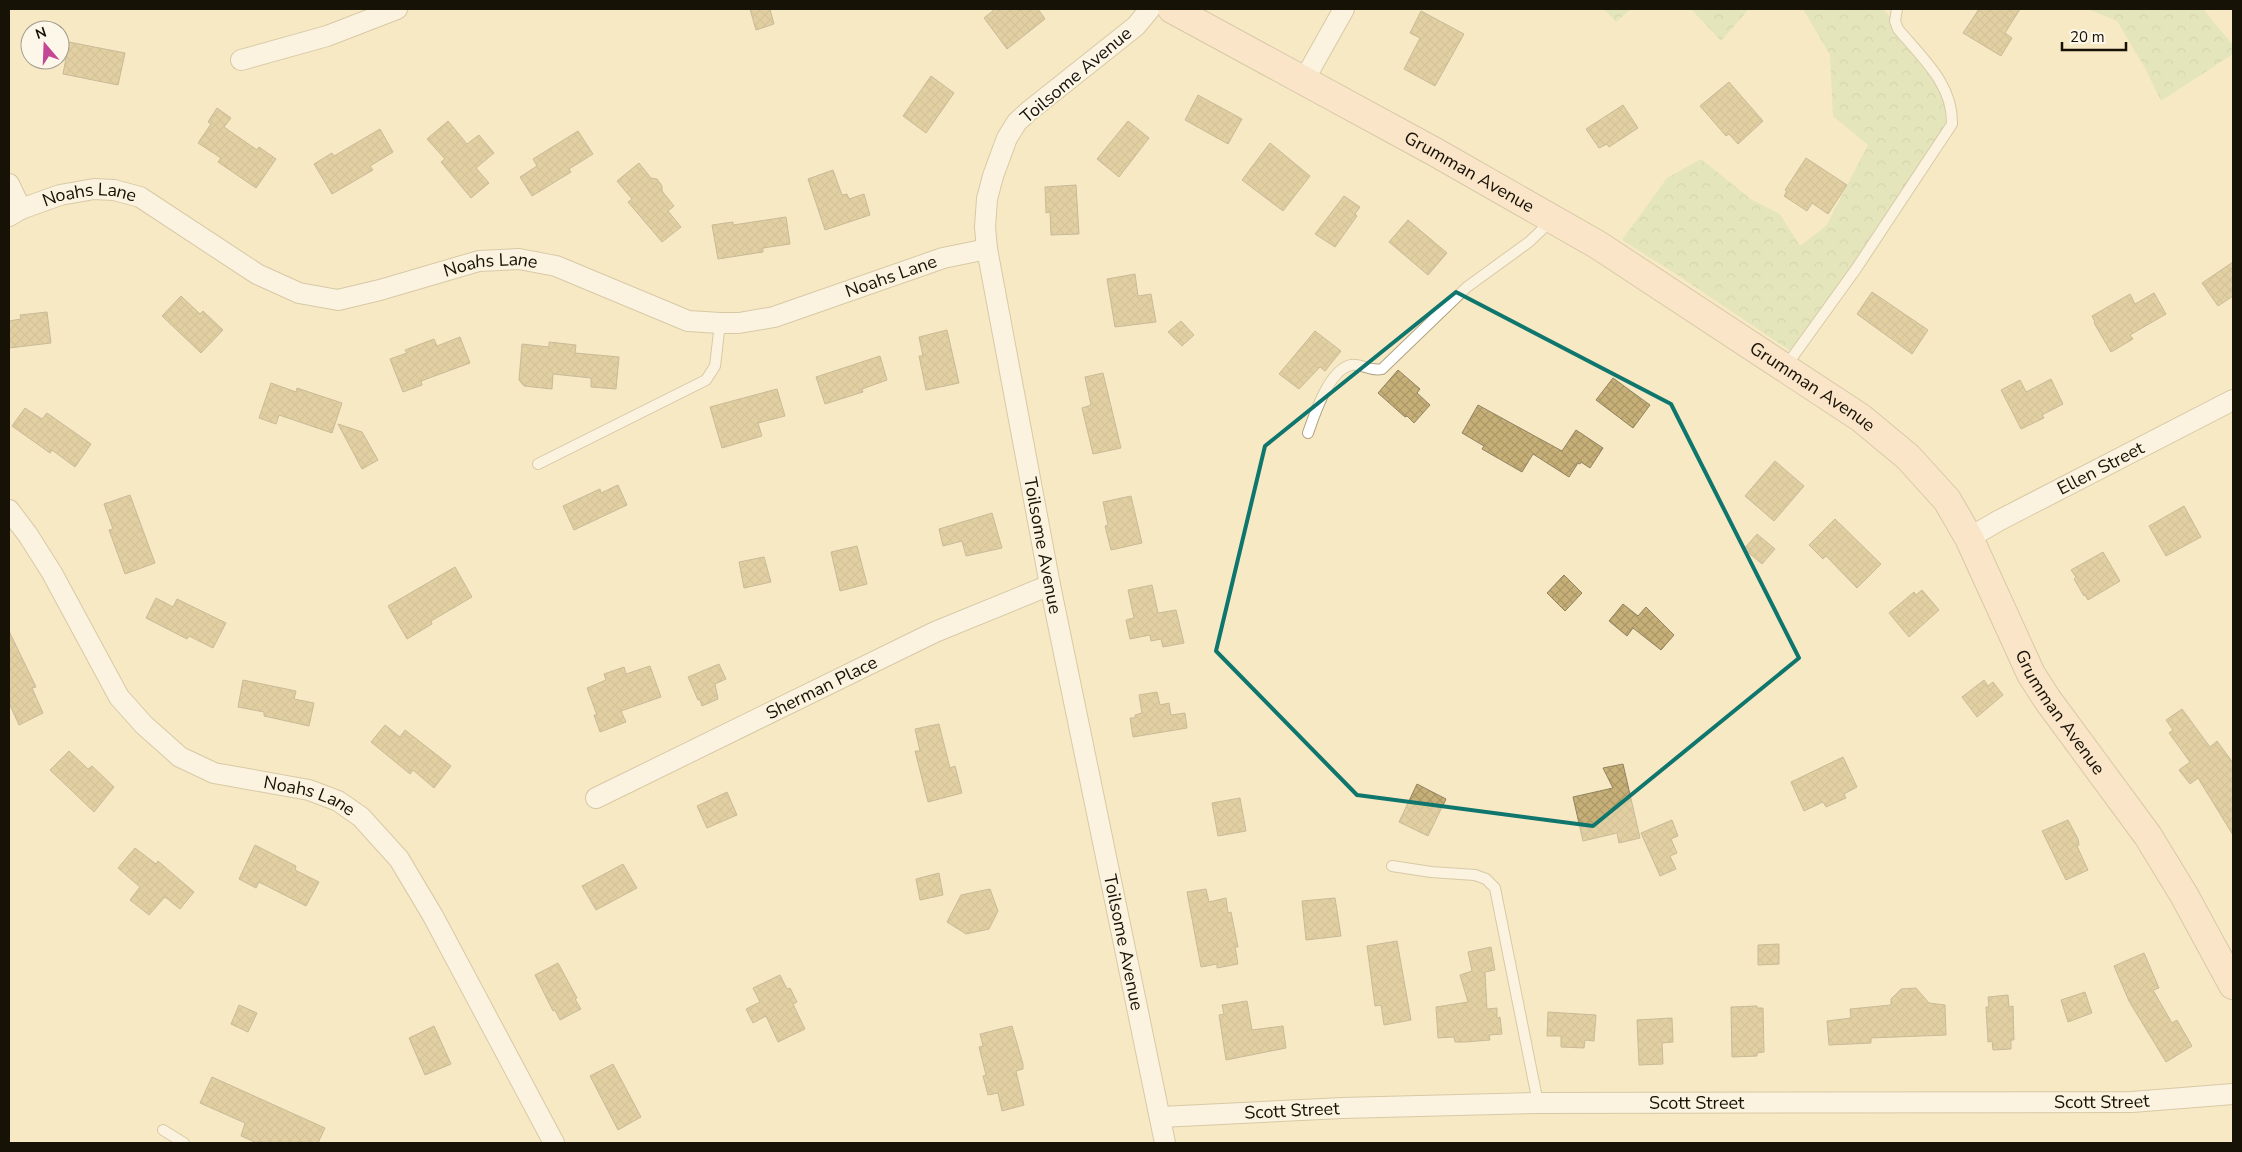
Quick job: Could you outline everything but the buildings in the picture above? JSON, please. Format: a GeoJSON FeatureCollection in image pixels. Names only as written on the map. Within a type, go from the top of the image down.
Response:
{"type":"FeatureCollection","features":[{"type":"Feature","properties":{"kind":"street"},"geometry":{"type":"LineString","coordinates":[[241,60],[327,36],[397,9]]}},
{"type":"Feature","properties":{"kind":"street","name":"Toilsome Avenue"},"geometry":{"type":"LineString","coordinates":[[1150,9],[1136,26],[1029,111],[1007,138],[999,156],[987,199],[985,227],[987,249],[1050,585],[1165,1143]]}},
{"type":"Feature","properties":{"kind":"street","name":"Grumman Avenue"},"geometry":{"type":"LineString","coordinates":[[1172,9],[1554,219],[1670,291],[1861,418],[1908,457],[1948,500],[1969,538],[2031,674],[2046,699],[2148,836],[2184,895],[2233,985]]}},
{"type":"Feature","properties":{"kind":"street"},"geometry":{"type":"LineString","coordinates":[[1304,80],[1344,9]]}},
{"type":"Feature","properties":{"kind":"street"},"geometry":{"type":"LineString","coordinates":[[9,184],[15,213]]}},
{"type":"Feature","properties":{"kind":"street","name":"Noahs Lane"},"geometry":{"type":"LineString","coordinates":[[15,213],[60,194],[94,189],[114,190],[140,196],[257,274],[299,293],[338,300],[380,290],[479,261],[519,259],[556,266],[688,321],[720,323],[740,323],[774,316],[943,258],[987,249]]}},
{"type":"Feature","properties":{"kind":"street","name":"Ellen Street"},"geometry":{"type":"LineString","coordinates":[[1969,538],[1998,521],[2233,400]]}},
{"type":"Feature","properties":{"kind":"street","name":"Noahs Lane"},"geometry":{"type":"LineString","coordinates":[[9,510],[28,535],[52,573],[119,696],[144,726],[180,757],[214,773],[309,790],[338,801],[361,816],[399,859],[433,916],[554,1143]]}},
{"type":"Feature","properties":{"kind":"street","name":"Sherman Place"},"geometry":{"type":"LineString","coordinates":[[596,798],[936,632],[1050,585]]}},
{"type":"Feature","properties":{"kind":"street","name":"Scott Street"},"geometry":{"type":"LineString","coordinates":[[1161,1117],[1342,1108],[1538,1104],[2132,1102],[2233,1094]]}},
{"type":"Feature","properties":{"kind":"lane"},"geometry":{"type":"LineString","coordinates":[[1785,367],[1856,269],[1952,124],[1952,112],[1946,88],[1898,29],[1895,21],[1897,9]]}},
{"type":"Feature","properties":{"kind":"lane"},"geometry":{"type":"LineString","coordinates":[[1308,433],[1335,374],[1342,368],[1358,364],[1368,369],[1382,369],[1467,287],[1529,242],[1554,219]]}},
{"type":"Feature","properties":{"kind":"lane"},"geometry":{"type":"LineString","coordinates":[[538,464],[706,380],[715,366],[720,323]]}},
{"type":"Feature","properties":{"kind":"lane"},"geometry":{"type":"LineString","coordinates":[[1392,866],[1431,872],[1475,875],[1486,879],[1494,888],[1538,1104]]}},
{"type":"Feature","properties":{"kind":"lane"},"geometry":{"type":"LineString","coordinates":[[163,1130],[184,1143]]}},
{"type":"Feature","properties":{"kind":"highlighted area"},"geometry":{"type":"Polygon","coordinates":[[[1456,292],[1671,404],[1799,658],[1593,826],[1357,795],[1216,651],[1265,446],[1456,292]]]}},
{"type":"Feature","properties":{"kind":"green space"},"geometry":{"type":"Polygon","coordinates":[[[1604,9],[1631,9],[1616,22],[1604,9]]]}},
{"type":"Feature","properties":{"kind":"green space"},"geometry":{"type":"Polygon","coordinates":[[[1691,9],[1749,9],[1721,41],[1691,9]]]}},
{"type":"Feature","properties":{"kind":"green space"},"geometry":{"type":"Polygon","coordinates":[[[1803,9],[1882,9],[1895,21],[1933,71],[1952,124],[1795,354],[1622,240],[1667,178],[1701,159],[1752,200],[1780,214],[1800,246],[1826,226],[1868,145],[1833,116],[1830,55],[1803,9]]]}},
{"type":"Feature","properties":{"kind":"green space"},"geometry":{"type":"Polygon","coordinates":[[[2088,9],[2203,9],[2233,45],[2233,54],[2161,101],[2145,68],[2117,21],[2088,9]]]}}]}
